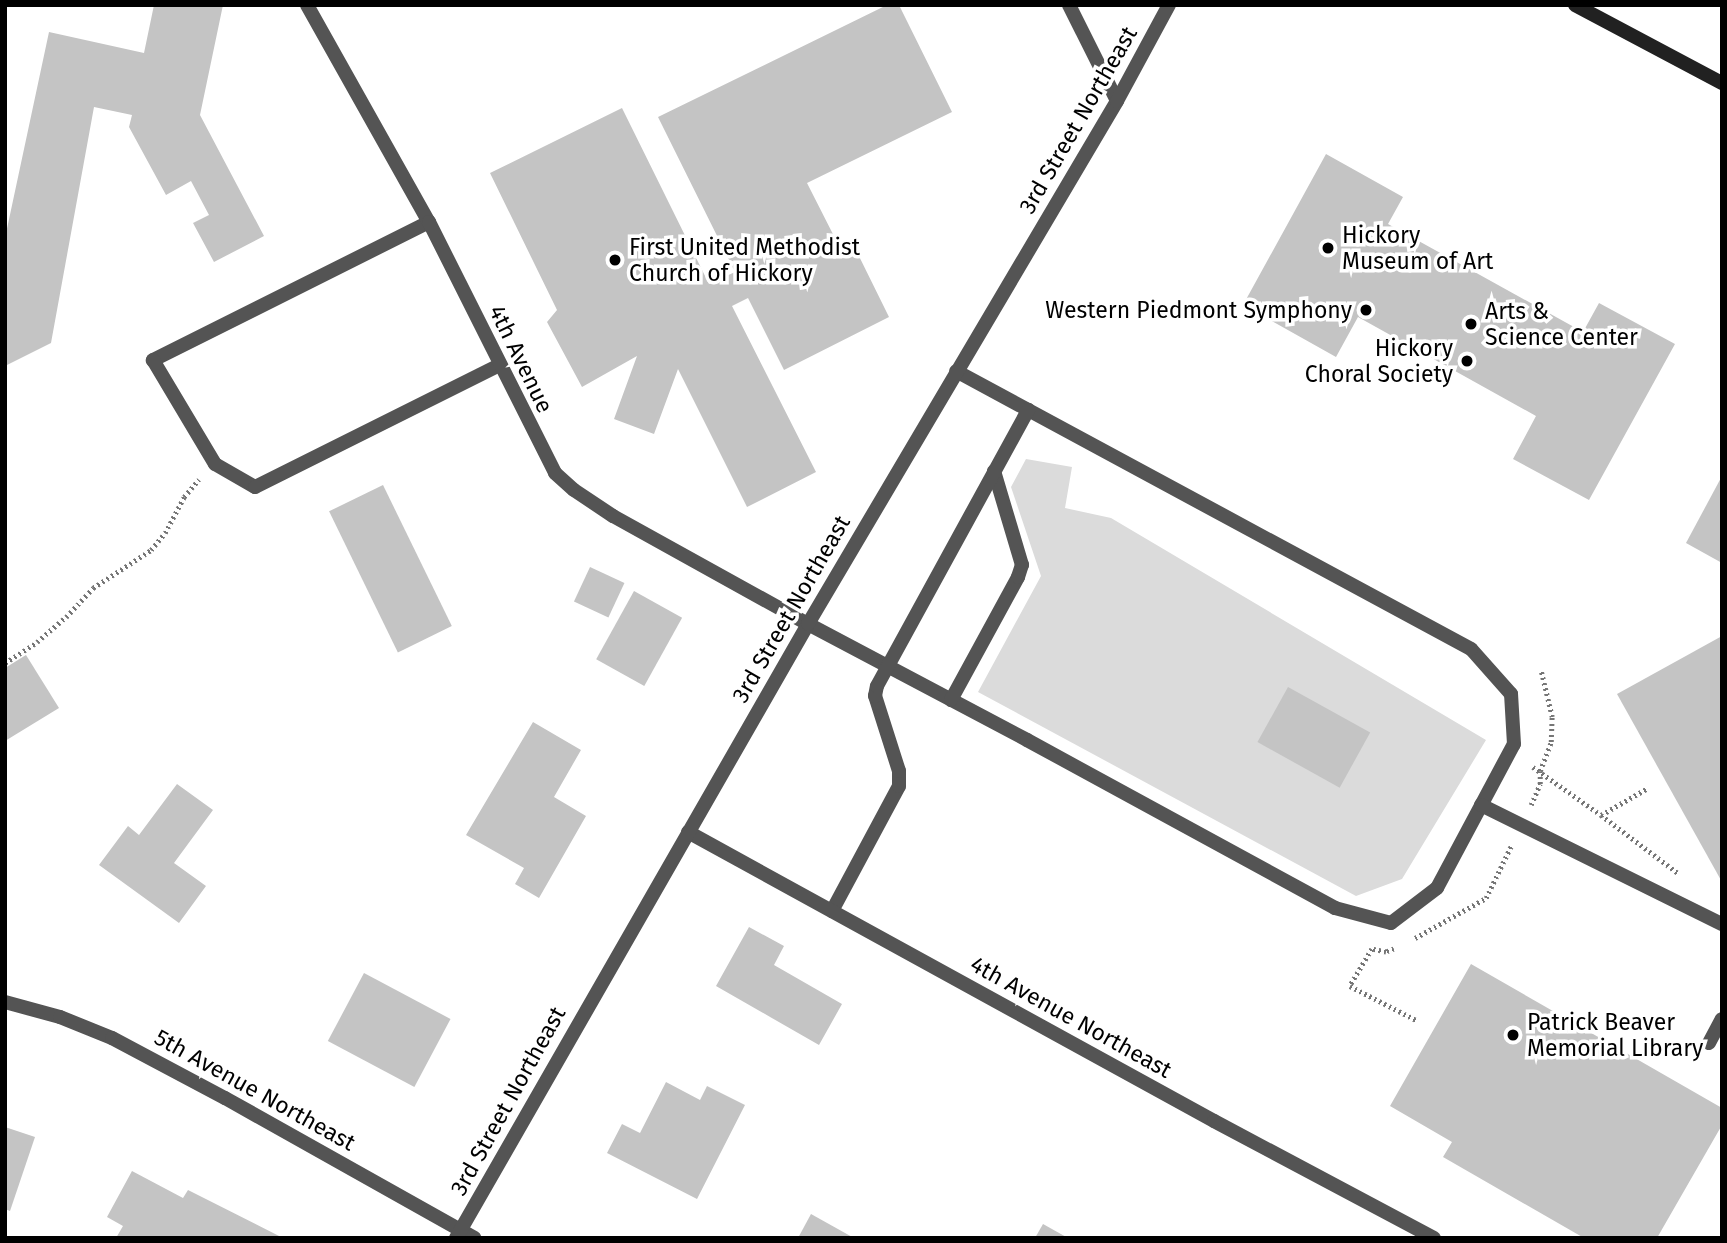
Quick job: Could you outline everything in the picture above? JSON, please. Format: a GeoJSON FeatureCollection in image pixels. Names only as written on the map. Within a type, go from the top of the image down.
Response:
{"type":"FeatureCollection","features":[{"type":"Feature","properties":{"kind":"main road"},"geometry":{"type":"LineString","coordinates":[[1575,5],[1722,83]]}},
{"type":"Feature","properties":{"kind":"street","name":"4th Avenue"},"geometry":{"type":"LineString","coordinates":[[307,5],[429,222],[543,454],[555,474],[573,490],[761,601],[951,700],[1335,908],[1391,923],[1437,888],[1481,805]]}},
{"type":"Feature","properties":{"kind":"street"},"geometry":{"type":"LineString","coordinates":[[1069,5],[1117,101]]}},
{"type":"Feature","properties":{"kind":"street","name":"3rd Street Northeast"},"geometry":{"type":"LineString","coordinates":[[464,1236],[688,832],[807,624],[1117,101],[1169,5]]}},
{"type":"Feature","properties":{"kind":"street"},"geometry":{"type":"LineString","coordinates":[[429,222],[153,360],[215,464],[255,487],[498,366]]}},
{"type":"Feature","properties":{"kind":"street"},"geometry":{"type":"LineString","coordinates":[[956,371],[1471,649],[1511,694],[1514,744],[1481,805],[1722,924]]}},
{"type":"Feature","properties":{"kind":"street"},"geometry":{"type":"LineString","coordinates":[[832,911],[899,786],[899,771],[875,696],[886,666],[1028,410]]}},
{"type":"Feature","properties":{"kind":"street"},"geometry":{"type":"LineString","coordinates":[[951,700],[1018,577],[1021,565],[994,471]]}},
{"type":"Feature","properties":{"kind":"street","name":"4th Avenue Northeast"},"geometry":{"type":"LineString","coordinates":[[688,832],[1214,1121],[1434,1238]]}},
{"type":"Feature","properties":{"kind":"street","name":"5th Avenue Northeast"},"geometry":{"type":"LineString","coordinates":[[5,1002],[60,1017],[112,1038],[225,1097],[464,1236]]}},
{"type":"Feature","properties":{"kind":"street"},"geometry":{"type":"LineString","coordinates":[[1709,1043],[1722,1019]]}},
{"type":"Feature","properties":{"kind":"path"},"geometry":{"type":"LineString","coordinates":[[5,663],[57,625],[93,588],[151,550],[165,533],[184,497],[202,476]]}},
{"type":"Feature","properties":{"kind":"path"},"geometry":{"type":"LineString","coordinates":[[1533,767],[1686,879]]}},
{"type":"Feature","properties":{"kind":"path"},"geometry":{"type":"LineString","coordinates":[[1601,815],[1646,789]]}},
{"type":"Feature","properties":{"kind":"shaded area"},"geometry":{"type":"Polygon","coordinates":[[[1026,459],[1072,467],[1065,508],[1111,518],[1486,740],[1402,879],[1356,896],[978,692],[1041,576],[1011,487],[1026,459]]]}},
{"type":"Feature","properties":{"kind":"building"},"geometry":{"type":"Polygon","coordinates":[[[154,5],[223,5],[200,115],[264,236],[214,262],[193,223],[209,215],[191,181],[166,195],[129,127],[132,115],[94,107],[51,343],[5,366],[5,238],[49,32],[144,53],[154,5]]]}},
{"type":"Feature","properties":{"kind":"building","name":"First United Methodist Church of Hickory"},"geometry":{"type":"Polygon","coordinates":[[[887,5],[899,5],[952,112],[807,183],[840,248],[852,242],[889,317],[784,370],[748,298],[732,306],[816,472],[747,507],[678,369],[654,434],[614,419],[637,356],[582,387],[547,322],[557,310],[490,173],[622,108],[709,284],[735,272],[658,117],[887,5]]]}},
{"type":"Feature","properties":{"kind":"building","name":"Arts & Science Center"},"geometry":{"type":"Polygon","coordinates":[[[1326,154],[1403,197],[1388,224],[1583,332],[1599,303],[1675,344],[1589,500],[1513,459],[1536,416],[1358,317],[1336,357],[1243,305],[1326,154]]]}},
{"type":"Feature","properties":{"kind":"building"},"geometry":{"type":"Polygon","coordinates":[[[1722,476],[1722,563],[1686,543],[1722,476]]]}},
{"type":"Feature","properties":{"kind":"building"},"geometry":{"type":"Polygon","coordinates":[[[383,485],[452,626],[398,652],[329,511],[383,485]]]}},
{"type":"Feature","properties":{"kind":"building"},"geometry":{"type":"Polygon","coordinates":[[[590,567],[624,583],[608,617],[574,601],[590,567]]]}},
{"type":"Feature","properties":{"kind":"building"},"geometry":{"type":"Polygon","coordinates":[[[634,591],[682,618],[644,686],[596,659],[634,591]]]}},
{"type":"Feature","properties":{"kind":"building"},"geometry":{"type":"Polygon","coordinates":[[[1722,636],[1722,882],[1617,694],[1722,636]]]}},
{"type":"Feature","properties":{"kind":"building"},"geometry":{"type":"Polygon","coordinates":[[[26,655],[59,708],[5,741],[5,668],[26,655]]]}},
{"type":"Feature","properties":{"kind":"building"},"geometry":{"type":"Polygon","coordinates":[[[1288,687],[1370,733],[1340,788],[1257,742],[1288,687]]]}},
{"type":"Feature","properties":{"kind":"building"},"geometry":{"type":"Polygon","coordinates":[[[533,722],[581,750],[554,797],[586,816],[539,898],[515,884],[524,868],[466,835],[533,722]]]}},
{"type":"Feature","properties":{"kind":"building"},"geometry":{"type":"Polygon","coordinates":[[[177,784],[213,810],[174,863],[206,886],[179,923],[99,865],[128,826],[139,835],[177,784]]]}},
{"type":"Feature","properties":{"kind":"building"},"geometry":{"type":"Polygon","coordinates":[[[749,927],[784,946],[774,965],[842,1004],[819,1045],[716,986],[749,927]]]}},
{"type":"Feature","properties":{"kind":"building","name":"Patrick Beaver Memorial Library"},"geometry":{"type":"Polygon","coordinates":[[[1471,964],[1722,1108],[1722,1125],[1657,1238],[1584,1238],[1443,1157],[1452,1142],[1390,1106],[1471,964]]]}},
{"type":"Feature","properties":{"kind":"building"},"geometry":{"type":"Polygon","coordinates":[[[364,973],[451,1019],[414,1087],[328,1041],[364,973]]]}},
{"type":"Feature","properties":{"kind":"building"},"geometry":{"type":"Polygon","coordinates":[[[666,1082],[700,1100],[707,1086],[745,1105],[697,1199],[607,1153],[622,1124],[640,1133],[666,1082]]]}},
{"type":"Feature","properties":{"kind":"building"},"geometry":{"type":"Polygon","coordinates":[[[5,1127],[35,1137],[10,1211],[5,1209],[5,1127]]]}},
{"type":"Feature","properties":{"kind":"building"},"geometry":{"type":"Polygon","coordinates":[[[132,1171],[183,1198],[188,1190],[283,1238],[116,1238],[123,1226],[107,1217],[132,1171]]]}},
{"type":"Feature","properties":{"kind":"building"},"geometry":{"type":"Polygon","coordinates":[[[811,1214],[854,1238],[798,1238],[811,1214]]]}},
{"type":"Feature","properties":{"kind":"building"},"geometry":{"type":"Polygon","coordinates":[[[1043,1224],[1068,1238],[1035,1238],[1043,1224]]]}},
{"type":"Feature","properties":{"kind":"place","name":"Hickory Museum of Art"},"geometry":{"type":"Point","coordinates":[1328,248]}},
{"type":"Feature","properties":{"kind":"place","name":"First United Methodist Church of Hickory"},"geometry":{"type":"Point","coordinates":[615,260]}},
{"type":"Feature","properties":{"kind":"place","name":"Western Piedmont Symphony"},"geometry":{"type":"Point","coordinates":[1366,310]}},
{"type":"Feature","properties":{"kind":"place","name":"Arts & Science Center"},"geometry":{"type":"Point","coordinates":[1471,324]}},
{"type":"Feature","properties":{"kind":"place","name":"Hickory Choral Society"},"geometry":{"type":"Point","coordinates":[1467,361]}},
{"type":"Feature","properties":{"kind":"place","name":"Patrick Beaver Memorial Library"},"geometry":{"type":"Point","coordinates":[1513,1035]}}]}
